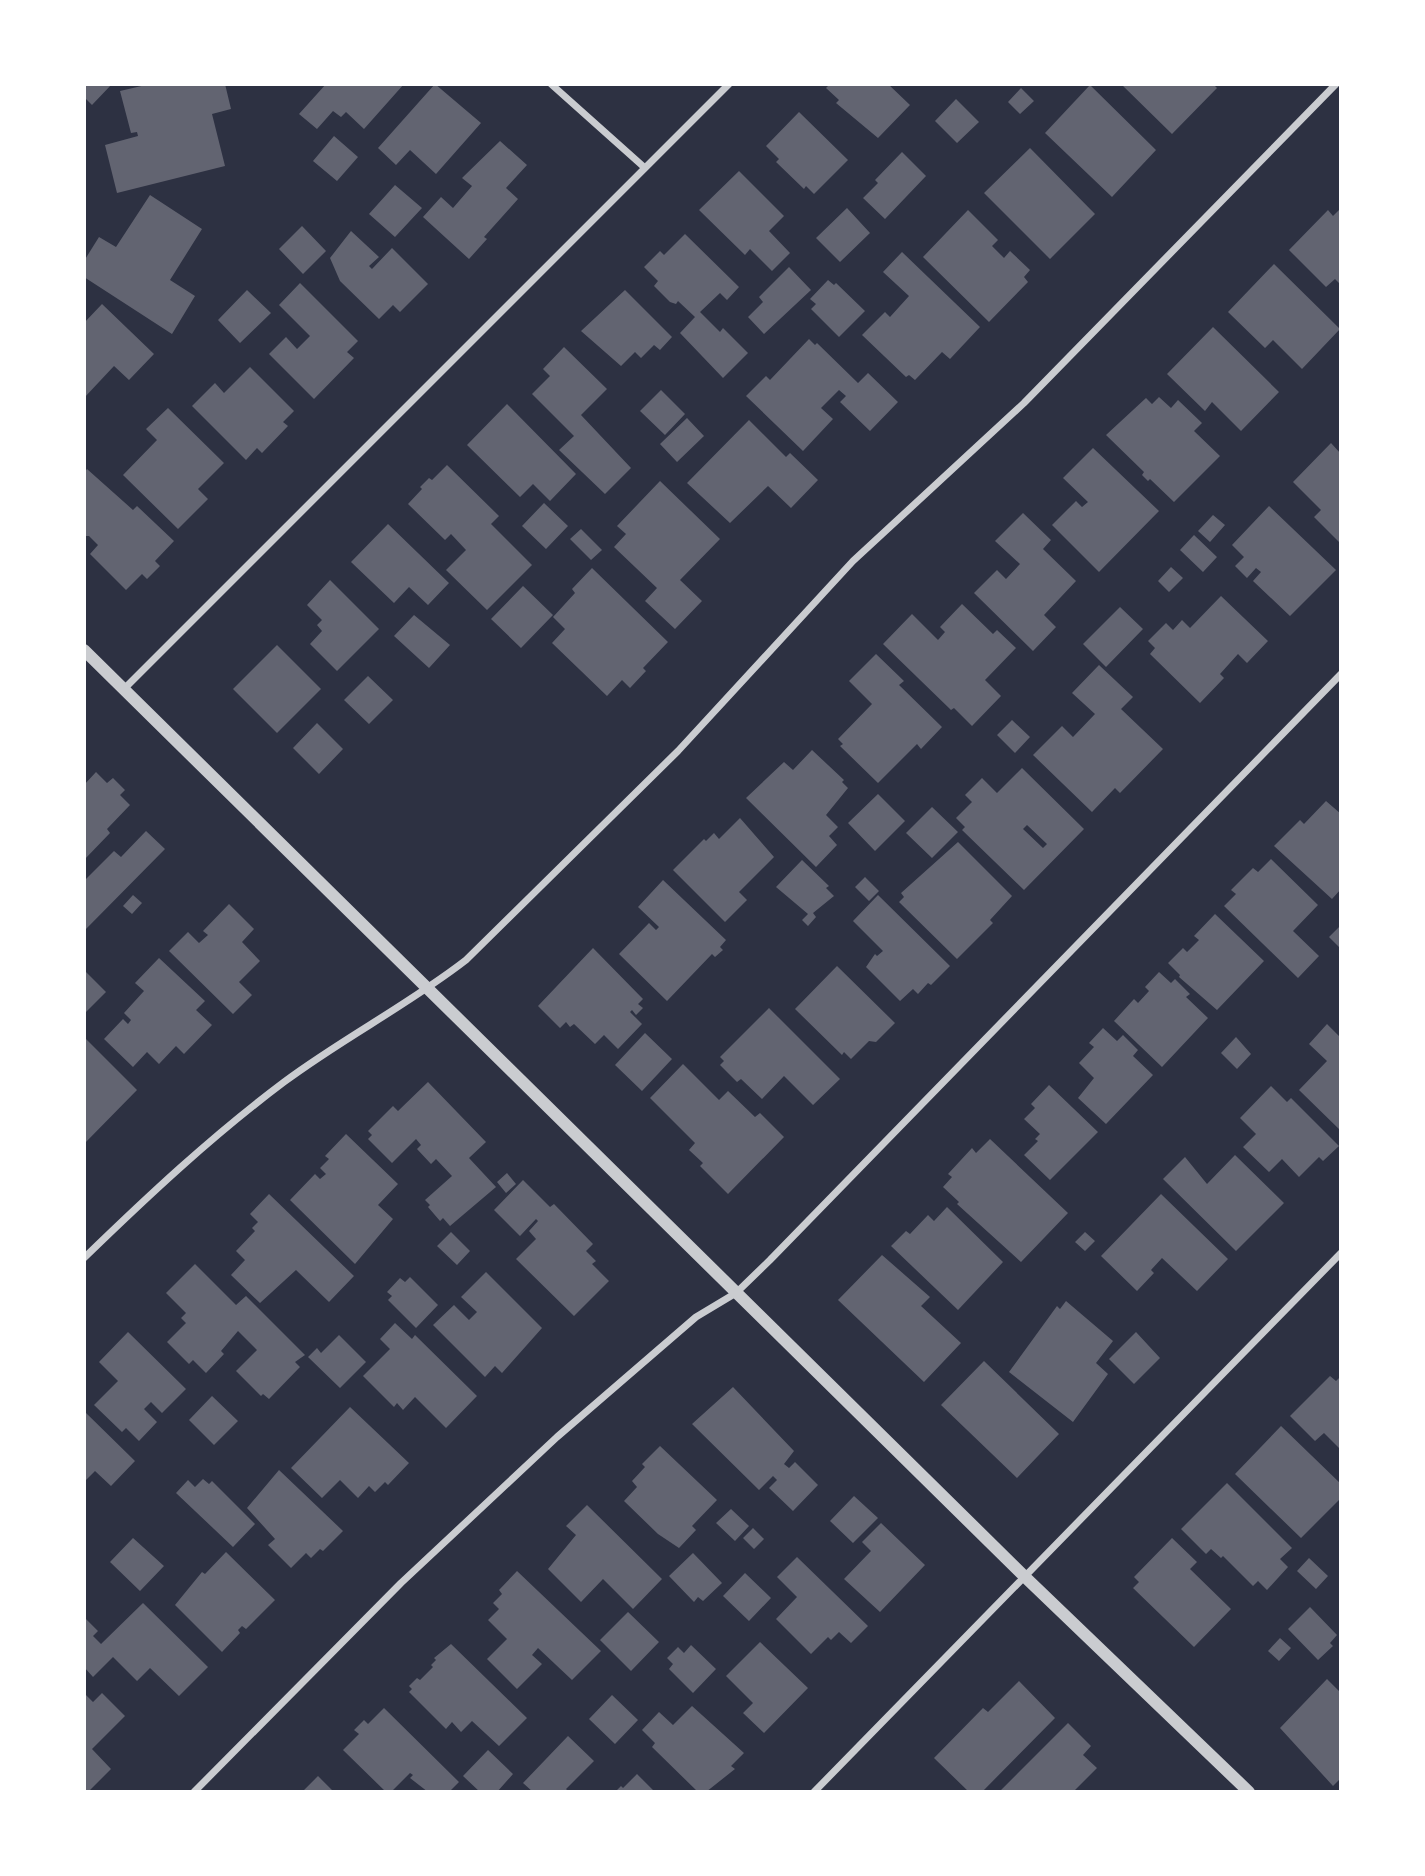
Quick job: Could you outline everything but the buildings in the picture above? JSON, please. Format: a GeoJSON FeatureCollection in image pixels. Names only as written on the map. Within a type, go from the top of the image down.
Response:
{"type":"FeatureCollection","features":[{"type":"Feature","properties":{"kind":"street"},"geometry":{"type":"LineString","coordinates":[[551,84],[645,168]]}},
{"type":"Feature","properties":{"kind":"street"},"geometry":{"type":"LineString","coordinates":[[124,689],[729,84]]}},
{"type":"Feature","properties":{"kind":"street"},"geometry":{"type":"LineString","coordinates":[[84,1258],[191,1155],[286,1081],[388,1011],[427,990],[466,960],[668,761],[853,561],[1024,403],[1336,84]]}},
{"type":"Feature","properties":{"kind":"street"},"geometry":{"type":"LineString","coordinates":[[84,650],[1024,1576],[1249,1792]]}},
{"type":"Feature","properties":{"kind":"street"},"geometry":{"type":"LineString","coordinates":[[194,1792],[401,1583],[557,1437],[696,1317],[736,1293],[1341,674]]}},
{"type":"Feature","properties":{"kind":"street"},"geometry":{"type":"LineString","coordinates":[[814,1792],[1341,1253]]}}]}
